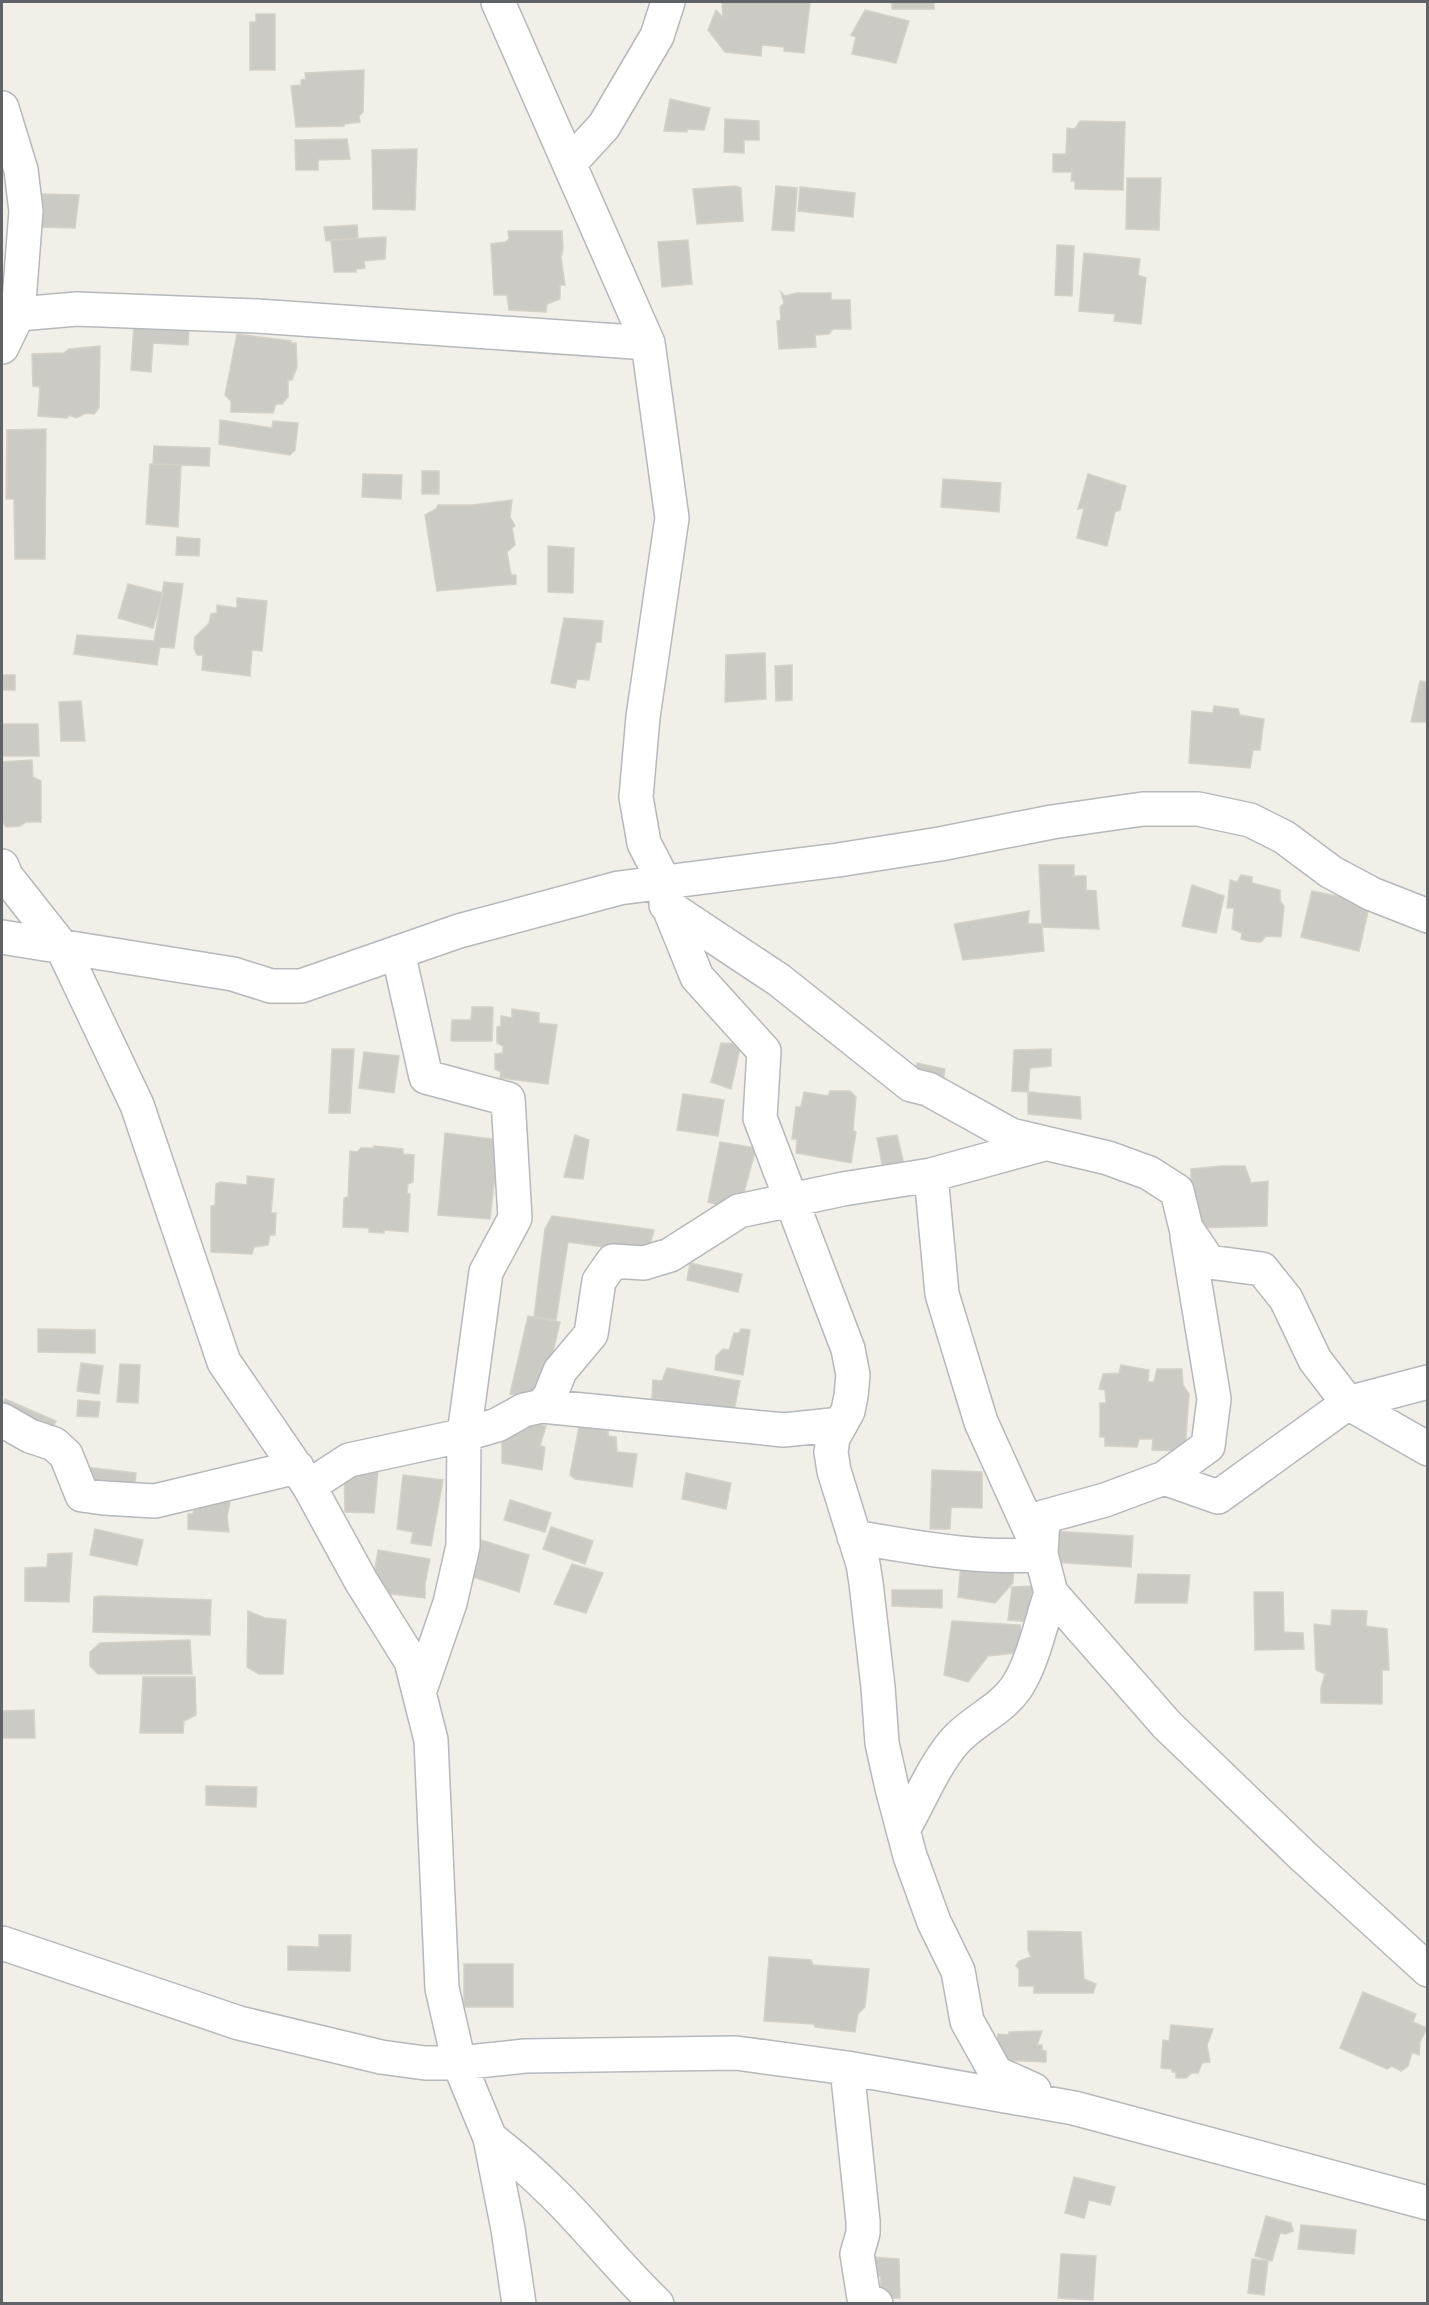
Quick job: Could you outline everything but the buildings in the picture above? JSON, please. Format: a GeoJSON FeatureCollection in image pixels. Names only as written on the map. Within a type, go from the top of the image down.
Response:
{"type":"FeatureCollection","features":[{"type":"Feature","properties":{"kind":"street"},"geometry":{"type":"LineString","coordinates":[[498,2],[648,342],[672,518],[643,717],[636,797],[644,843],[659,892],[696,977],[764,1051],[760,1118],[848,1349],[853,1375],[851,1396],[848,1411],[833,1438],[831,1452],[834,1471],[866,1583],[882,1743],[910,1856],[934,1922],[958,1971],[967,2020],[996,2073],[1074,2108]]}},
{"type":"Feature","properties":{"kind":"street"},"geometry":{"type":"LineString","coordinates":[[570,164],[604,126],[657,36],[668,2]]}},
{"type":"Feature","properties":{"kind":"street"},"geometry":{"type":"LineString","coordinates":[[2,108],[21,170],[26,211],[18,314],[2,347]]}},
{"type":"Feature","properties":{"kind":"street"},"geometry":{"type":"LineString","coordinates":[[18,314],[77,309],[257,316],[648,342]]}},
{"type":"Feature","properties":{"kind":"street"},"geometry":{"type":"LineString","coordinates":[[2,937],[233,974],[271,986],[301,986],[459,931],[619,888],[659,892],[929,846],[1052,822],[1143,809],[1198,809],[1250,820],[1284,837],[1331,872],[1372,894],[1428,916]]}},
{"type":"Feature","properties":{"kind":"street"},"geometry":{"type":"LineString","coordinates":[[2,866],[6,876],[63,947],[137,1105],[224,1362],[303,1477],[361,1581],[411,1661],[431,1740],[442,1988],[459,2063],[490,2138],[508,2229],[519,2304]]}},
{"type":"Feature","properties":{"kind":"street"},"geometry":{"type":"LineString","coordinates":[[659,892],[779,980],[910,1085],[928,1089],[1011,1135],[1108,1158],[1149,1173],[1177,1191],[1186,1228],[1214,1399],[1208,1446],[1164,1478],[1105,1500],[1043,1517],[1041,1554]]}},
{"type":"Feature","properties":{"kind":"street"},"geometry":{"type":"LineString","coordinates":[[399,952],[426,1077],[508,1099],[515,1218],[486,1272],[464,1435],[463,1546],[450,1603],[419,1694]]}},
{"type":"Feature","properties":{"kind":"street"},"geometry":{"type":"LineString","coordinates":[[542,1406],[550,1396],[560,1371],[591,1334],[599,1281],[613,1261],[644,1263],[670,1255],[740,1211],[843,1189],[931,1175],[1046,1144]]}},
{"type":"Feature","properties":{"kind":"street"},"geometry":{"type":"LineString","coordinates":[[931,1175],[942,1294],[981,1422],[1041,1554],[1051,1593],[1167,1725],[1303,1856],[1428,1970]]}},
{"type":"Feature","properties":{"kind":"street"},"geometry":{"type":"LineString","coordinates":[[1186,1228],[1209,1262],[1262,1269],[1286,1299],[1315,1360],[1348,1402],[1428,1449]]}},
{"type":"Feature","properties":{"kind":"street"},"geometry":{"type":"LineString","coordinates":[[1164,1478],[1218,1497],[1348,1402],[1428,1382]]}},
{"type":"Feature","properties":{"kind":"street"},"geometry":{"type":"LineString","coordinates":[[2,1420],[30,1436],[54,1444],[66,1455],[82,1495],[155,1501],[303,1477],[349,1460],[464,1435],[497,1425],[524,1410],[542,1406],[784,1430],[841,1424]]}},
{"type":"Feature","properties":{"kind":"street"},"geometry":{"type":"LineString","coordinates":[[854,1537],[926,1549],[1023,1556],[1041,1554]]}},
{"type":"Feature","properties":{"kind":"street"},"geometry":{"type":"LineString","coordinates":[[903,1830],[953,1743],[966,1730],[1002,1703],[1015,1689],[1024,1674],[1051,1593]]}},
{"type":"Feature","properties":{"kind":"street"},"geometry":{"type":"LineString","coordinates":[[2,1943],[239,2023],[381,2057],[425,2063],[459,2063],[525,2056],[736,2053],[847,2068],[1074,2108],[1428,2203]]}},
{"type":"Feature","properties":{"kind":"street"},"geometry":{"type":"LineString","coordinates":[[847,2068],[863,2221],[863,2233],[857,2254],[864,2298],[876,2304]]}},
{"type":"Feature","properties":{"kind":"street"},"geometry":{"type":"LineString","coordinates":[[490,2138],[516,2158],[553,2193],[657,2304]]}}]}
